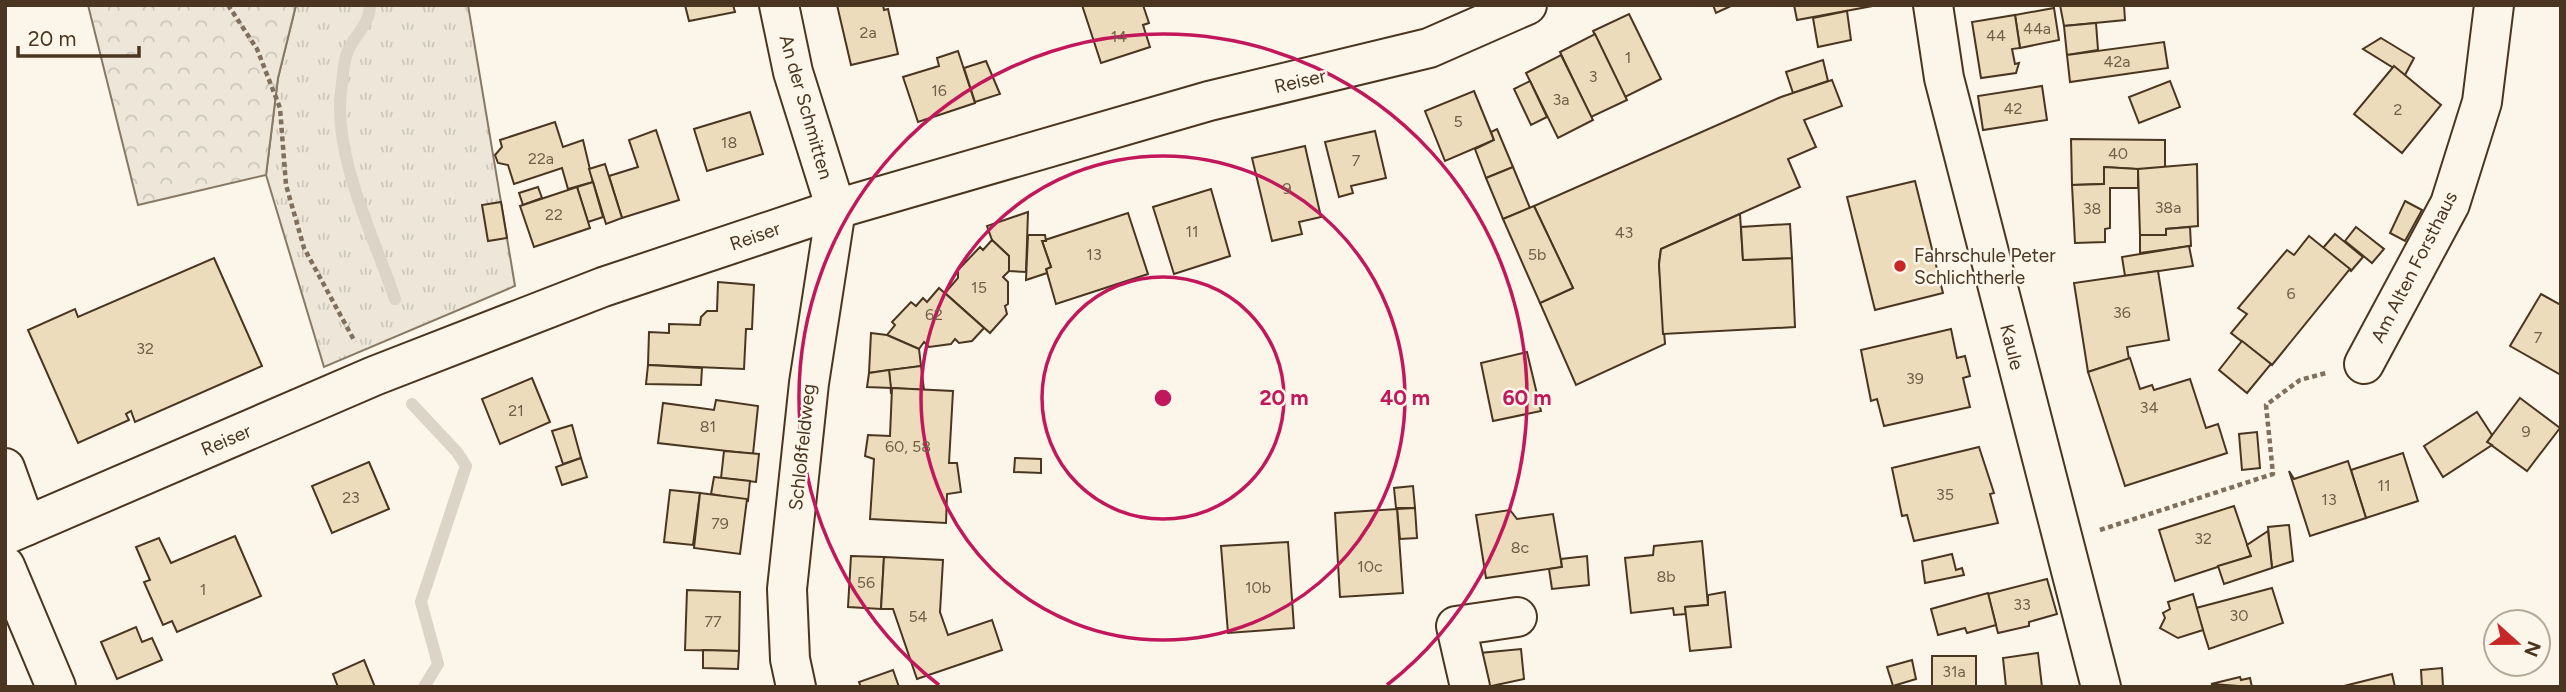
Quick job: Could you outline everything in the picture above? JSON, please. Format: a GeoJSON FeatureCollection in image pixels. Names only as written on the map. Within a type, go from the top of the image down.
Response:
{"type":"FeatureCollection","features":[{"type":"Feature","properties":{"kind":"street","name":"An der Schmitten"},"geometry":{"type":"LineString","coordinates":[[779,5],[793,72],[836,209]]}},
{"type":"Feature","properties":{"kind":"street","name":"Reiser"},"geometry":{"type":"LineString","coordinates":[[16,531],[374,376],[603,287],[836,209],[1209,101],[1365,66],[1429,48],[1527,5]]}},
{"type":"Feature","properties":{"kind":"street","name":"Kaule"},"geometry":{"type":"LineString","coordinates":[[1933,5],[1944,78],[2101,687]]}},
{"type":"Feature","properties":{"kind":"street","name":"Am Alten Forsthaus"},"geometry":{"type":"LineString","coordinates":[[2364,365],[2450,204],[2482,102],[2494,5]]}},
{"type":"Feature","properties":{"kind":"street","name":"Schloßfeldweg"},"geometry":{"type":"LineString","coordinates":[[796,687],[790,659],[787,589],[809,383],[836,209]]}},
{"type":"Feature","properties":{"kind":"street"},"geometry":{"type":"LineString","coordinates":[[5,468],[16,531]]}},
{"type":"Feature","properties":{"kind":"street"},"geometry":{"type":"LineString","coordinates":[[5,566],[55,687]]}},
{"type":"Feature","properties":{"kind":"street"},"geometry":{"type":"LineString","coordinates":[[1470,687],[1456,626],[1517,617]]}},
{"type":"Feature","properties":{"kind":"path"},"geometry":{"type":"LineString","coordinates":[[228,5],[257,49],[280,108],[286,185],[304,248],[374,376]]}},
{"type":"Feature","properties":{"kind":"path"},"geometry":{"type":"LineString","coordinates":[[2062,542],[2273,474],[2266,405],[2300,380],[2364,365]]}},
{"type":"Feature","properties":{"kind":"green space"},"geometry":{"type":"Polygon","coordinates":[[[88,5],[296,5],[278,78],[266,175],[138,205],[88,5]]]}},
{"type":"Feature","properties":{"kind":"green space"},"geometry":{"type":"Polygon","coordinates":[[[296,5],[468,5],[515,286],[324,367],[266,175],[278,78],[296,5]]]}},
{"type":"Feature","properties":{"kind":"building"},"geometry":{"type":"Polygon","coordinates":[[[685,5],[733,5],[735,12],[689,21],[685,5]]]}},
{"type":"Feature","properties":{"kind":"building"},"geometry":{"type":"Polygon","coordinates":[[[837,5],[883,5],[884,10],[888,9],[898,54],[851,65],[837,5]]]}},
{"type":"Feature","properties":{"kind":"building"},"geometry":{"type":"Polygon","coordinates":[[[1082,5],[1143,5],[1149,23],[1143,25],[1150,47],[1101,63],[1082,5]]]}},
{"type":"Feature","properties":{"kind":"building"},"geometry":{"type":"Polygon","coordinates":[[[1713,5],[1733,5],[1716,13],[1713,5]]]}},
{"type":"Feature","properties":{"kind":"building"},"geometry":{"type":"Polygon","coordinates":[[[1794,5],[1878,5],[1797,20],[1794,5]]]}},
{"type":"Feature","properties":{"kind":"building"},"geometry":{"type":"Polygon","coordinates":[[[2060,5],[2124,5],[2125,20],[2064,26],[2060,5]]]}},
{"type":"Feature","properties":{"kind":"building"},"geometry":{"type":"Polygon","coordinates":[[[2054,8],[2059,40],[2020,48],[2015,15],[2054,8]]]}},
{"type":"Feature","properties":{"kind":"building"},"geometry":{"type":"Polygon","coordinates":[[[1847,11],[1851,40],[1818,47],[1813,18],[1847,11]]]}},
{"type":"Feature","properties":{"kind":"building"},"geometry":{"type":"Polygon","coordinates":[[[1629,14],[1661,79],[1625,97],[1593,31],[1629,14]]]}},
{"type":"Feature","properties":{"kind":"building"},"geometry":{"type":"Polygon","coordinates":[[[2015,15],[2020,48],[2012,49],[2015,64],[2019,63],[2016,73],[1981,78],[1972,22],[2015,15]]]}},
{"type":"Feature","properties":{"kind":"building"},"geometry":{"type":"Polygon","coordinates":[[[2096,23],[2098,50],[2067,55],[2064,26],[2096,23]]]}},
{"type":"Feature","properties":{"kind":"building"},"geometry":{"type":"Polygon","coordinates":[[[1595,34],[1627,100],[1591,117],[1560,52],[1595,34]]]}},
{"type":"Feature","properties":{"kind":"building"},"geometry":{"type":"Polygon","coordinates":[[[2381,38],[2414,58],[2405,75],[2363,49],[2381,38]]]}},
{"type":"Feature","properties":{"kind":"building"},"geometry":{"type":"Polygon","coordinates":[[[2164,42],[2168,68],[2070,82],[2067,55],[2164,42]]]}},
{"type":"Feature","properties":{"kind":"building"},"geometry":{"type":"Polygon","coordinates":[[[958,51],[975,103],[918,122],[903,77],[939,66],[937,58],[958,51]]]}},
{"type":"Feature","properties":{"kind":"building"},"geometry":{"type":"Polygon","coordinates":[[[1561,55],[1593,120],[1558,138],[1526,73],[1561,55]]]}},
{"type":"Feature","properties":{"kind":"building"},"geometry":{"type":"Polygon","coordinates":[[[1823,60],[1828,81],[1793,93],[1786,72],[1823,60]]]}},
{"type":"Feature","properties":{"kind":"building"},"geometry":{"type":"Polygon","coordinates":[[[986,61],[1000,94],[975,102],[964,68],[986,61]]]}},
{"type":"Feature","properties":{"kind":"building"},"geometry":{"type":"Polygon","coordinates":[[[2394,66],[2441,105],[2402,153],[2354,114],[2394,66]]]}},
{"type":"Feature","properties":{"kind":"building"},"geometry":{"type":"Polygon","coordinates":[[[1832,80],[1842,106],[1804,120],[1816,147],[1788,159],[1800,187],[1661,249],[1659,264],[1665,344],[1576,385],[1540,303],[1573,288],[1534,206],[1781,97],[1832,80]]]}},
{"type":"Feature","properties":{"kind":"building"},"geometry":{"type":"Polygon","coordinates":[[[1530,81],[1547,117],[1531,125],[1514,89],[1530,81]]]}},
{"type":"Feature","properties":{"kind":"building"},"geometry":{"type":"Polygon","coordinates":[[[2170,81],[2180,107],[2139,123],[2129,97],[2170,81]]]}},
{"type":"Feature","properties":{"kind":"building"},"geometry":{"type":"Polygon","coordinates":[[[2042,86],[2047,120],[1983,130],[1978,96],[2042,86]]]}},
{"type":"Feature","properties":{"kind":"building"},"geometry":{"type":"Polygon","coordinates":[[[1474,91],[1494,140],[1445,161],[1425,111],[1474,91]]]}},
{"type":"Feature","properties":{"kind":"building"},"geometry":{"type":"Polygon","coordinates":[[[750,112],[763,154],[707,171],[694,129],[750,112]]]}},
{"type":"Feature","properties":{"kind":"building"},"geometry":{"type":"Polygon","coordinates":[[[555,122],[563,147],[583,140],[593,182],[568,189],[562,168],[514,184],[508,165],[498,163],[495,155],[502,147],[500,140],[555,122]]]}},
{"type":"Feature","properties":{"kind":"building"},"geometry":{"type":"Polygon","coordinates":[[[1497,129],[1513,167],[1486,178],[1475,149],[1494,140],[1491,132],[1497,129]]]}},
{"type":"Feature","properties":{"kind":"building"},"geometry":{"type":"Polygon","coordinates":[[[656,130],[679,200],[622,218],[609,176],[638,167],[629,140],[656,130]]]}},
{"type":"Feature","properties":{"kind":"building"},"geometry":{"type":"Polygon","coordinates":[[[1375,131],[1386,178],[1351,186],[1353,193],[1339,197],[1325,142],[1375,131]]]}},
{"type":"Feature","properties":{"kind":"building"},"geometry":{"type":"Polygon","coordinates":[[[2071,139],[2165,140],[2165,167],[2152,170],[2104,167],[2104,184],[2072,185],[2071,139]]]}},
{"type":"Feature","properties":{"kind":"building"},"geometry":{"type":"Polygon","coordinates":[[[1305,146],[1321,217],[1299,222],[1302,234],[1272,241],[1252,158],[1305,146]]]}},
{"type":"Feature","properties":{"kind":"building"},"geometry":{"type":"Polygon","coordinates":[[[605,164],[622,218],[606,224],[589,169],[605,164]]]}},
{"type":"Feature","properties":{"kind":"building"},"geometry":{"type":"Polygon","coordinates":[[[2197,164],[2198,226],[2166,229],[2166,235],[2140,235],[2138,169],[2197,164]]]}},
{"type":"Feature","properties":{"kind":"building"},"geometry":{"type":"Polygon","coordinates":[[[1513,167],[1530,208],[1503,219],[1486,178],[1513,167]]]}},
{"type":"Feature","properties":{"kind":"building"},"geometry":{"type":"Polygon","coordinates":[[[2104,167],[2138,169],[2138,188],[2110,188],[2110,228],[2105,229],[2105,242],[2075,243],[2072,185],[2104,184],[2104,167]]]}},
{"type":"Feature","properties":{"kind":"building","name":"Fahrschule Peter Schlichtherle"},"geometry":{"type":"Polygon","coordinates":[[[1915,181],[1943,293],[1875,310],[1847,197],[1915,181]]]}},
{"type":"Feature","properties":{"kind":"building"},"geometry":{"type":"Polygon","coordinates":[[[593,182],[603,217],[588,222],[577,187],[593,182]]]}},
{"type":"Feature","properties":{"kind":"building"},"geometry":{"type":"Polygon","coordinates":[[[538,187],[542,198],[523,205],[519,193],[538,187]]]}},
{"type":"Feature","properties":{"kind":"building"},"geometry":{"type":"Polygon","coordinates":[[[577,187],[590,228],[534,247],[520,206],[577,187]]]}},
{"type":"Feature","properties":{"kind":"building"},"geometry":{"type":"Polygon","coordinates":[[[1211,189],[1230,256],[1174,274],[1153,207],[1211,189]]]}},
{"type":"Feature","properties":{"kind":"building"},"geometry":{"type":"Polygon","coordinates":[[[2405,201],[2422,210],[2405,241],[2390,233],[2405,201]]]}},
{"type":"Feature","properties":{"kind":"building"},"geometry":{"type":"Polygon","coordinates":[[[501,202],[507,238],[488,241],[482,205],[501,202]]]}},
{"type":"Feature","properties":{"kind":"building"},"geometry":{"type":"Polygon","coordinates":[[[1534,206],[1573,288],[1540,303],[1503,219],[1534,206]]]}},
{"type":"Feature","properties":{"kind":"building"},"geometry":{"type":"Polygon","coordinates":[[[1028,212],[1026,272],[1009,271],[1009,256],[992,240],[987,226],[1028,212]]]}},
{"type":"Feature","properties":{"kind":"building"},"geometry":{"type":"Polygon","coordinates":[[[1128,213],[1148,274],[1056,304],[1046,269],[1051,267],[1042,241],[1128,213]]]}},
{"type":"Feature","properties":{"kind":"building"},"geometry":{"type":"Polygon","coordinates":[[[1740,214],[1743,260],[1792,258],[1795,327],[1663,334],[1659,264],[1661,249],[1740,214]]]}},
{"type":"Feature","properties":{"kind":"building"},"geometry":{"type":"Polygon","coordinates":[[[1790,224],[1792,258],[1743,260],[1741,227],[1790,224]]]}},
{"type":"Feature","properties":{"kind":"building"},"geometry":{"type":"Polygon","coordinates":[[[2190,227],[2191,246],[2140,253],[2140,235],[2166,235],[2166,229],[2190,227]]]}},
{"type":"Feature","properties":{"kind":"building"},"geometry":{"type":"Polygon","coordinates":[[[2356,227],[2384,249],[2372,263],[2345,241],[2356,227]]]}},
{"type":"Feature","properties":{"kind":"building"},"geometry":{"type":"Polygon","coordinates":[[[2335,234],[2363,257],[2351,271],[2323,248],[2335,234]]]}},
{"type":"Feature","properties":{"kind":"building"},"geometry":{"type":"Polygon","coordinates":[[[1028,235],[1045,235],[1046,241],[1042,241],[1051,267],[1046,269],[1047,273],[1026,280],[1028,235]]]}},
{"type":"Feature","properties":{"kind":"building"},"geometry":{"type":"Polygon","coordinates":[[[2309,236],[2350,269],[2272,365],[2231,333],[2247,314],[2238,308],[2287,250],[2294,255],[2309,236]]]}},
{"type":"Feature","properties":{"kind":"building"},"geometry":{"type":"Polygon","coordinates":[[[992,240],[1009,256],[1009,271],[1003,277],[1008,282],[1008,304],[1005,306],[1007,314],[990,333],[945,293],[958,278],[958,270],[980,247],[983,250],[992,240]]]}},
{"type":"Feature","properties":{"kind":"building"},"geometry":{"type":"Polygon","coordinates":[[[2189,246],[2193,266],[2125,276],[2122,257],[2189,246]]]}},
{"type":"Feature","properties":{"kind":"building"},"geometry":{"type":"Polygon","coordinates":[[[214,258],[262,366],[135,422],[131,411],[126,414],[129,420],[78,443],[28,330],[75,309],[78,317],[214,258]]]}},
{"type":"Feature","properties":{"kind":"building"},"geometry":{"type":"Polygon","coordinates":[[[2158,271],[2169,340],[2127,347],[2129,359],[2088,372],[2074,283],[2158,271]]]}},
{"type":"Feature","properties":{"kind":"building"},"geometry":{"type":"Polygon","coordinates":[[[718,282],[754,285],[752,329],[746,329],[744,369],[648,365],[649,332],[669,333],[669,324],[700,325],[701,317],[707,311],[717,311],[718,282]]]}},
{"type":"Feature","properties":{"kind":"building"},"geometry":{"type":"Polygon","coordinates":[[[939,288],[984,328],[972,341],[959,343],[955,339],[951,344],[929,347],[924,342],[919,349],[887,335],[895,325],[892,322],[911,302],[916,306],[923,298],[927,302],[939,288]]]}},
{"type":"Feature","properties":{"kind":"building"},"geometry":{"type":"Polygon","coordinates":[[[2541,294],[2561,305],[2561,375],[2510,346],[2541,294]]]}},
{"type":"Feature","properties":{"kind":"building"},"geometry":{"type":"Polygon","coordinates":[[[1951,329],[1957,358],[1965,356],[1970,376],[1963,378],[1970,407],[1884,426],[1877,399],[1871,401],[1861,350],[1951,329]]]}},
{"type":"Feature","properties":{"kind":"building"},"geometry":{"type":"Polygon","coordinates":[[[871,333],[887,335],[919,349],[921,366],[869,373],[871,333]]]}},
{"type":"Feature","properties":{"kind":"building"},"geometry":{"type":"Polygon","coordinates":[[[2242,341],[2271,364],[2247,393],[2219,370],[2242,341]]]}},
{"type":"Feature","properties":{"kind":"building"},"geometry":{"type":"Polygon","coordinates":[[[1527,352],[1541,411],[1493,421],[1481,363],[1527,352]]]}},
{"type":"Feature","properties":{"kind":"building"},"geometry":{"type":"Polygon","coordinates":[[[2130,358],[2140,389],[2152,385],[2154,390],[2190,379],[2206,428],[2218,424],[2227,453],[2125,486],[2088,372],[2130,358]]]}},
{"type":"Feature","properties":{"kind":"building"},"geometry":{"type":"Polygon","coordinates":[[[648,365],[702,368],[701,385],[646,384],[648,365]]]}},
{"type":"Feature","properties":{"kind":"building"},"geometry":{"type":"Polygon","coordinates":[[[921,366],[924,390],[892,388],[891,394],[889,370],[921,366]]]}},
{"type":"Feature","properties":{"kind":"building"},"geometry":{"type":"Polygon","coordinates":[[[889,370],[891,388],[867,387],[869,373],[889,370]]]}},
{"type":"Feature","properties":{"kind":"building"},"geometry":{"type":"Polygon","coordinates":[[[532,378],[550,422],[500,444],[482,399],[532,378]]]}},
{"type":"Feature","properties":{"kind":"building"},"geometry":{"type":"Polygon","coordinates":[[[892,388],[953,391],[949,463],[957,463],[961,492],[947,494],[946,523],[870,519],[874,459],[865,456],[868,435],[890,436],[892,388]]]}},
{"type":"Feature","properties":{"kind":"building"},"geometry":{"type":"Polygon","coordinates":[[[2520,398],[2560,428],[2527,471],[2487,442],[2520,398]]]}},
{"type":"Feature","properties":{"kind":"building"},"geometry":{"type":"Polygon","coordinates":[[[716,400],[758,406],[753,454],[658,443],[663,403],[714,410],[716,400]]]}},
{"type":"Feature","properties":{"kind":"building"},"geometry":{"type":"Polygon","coordinates":[[[2477,412],[2492,435],[2487,442],[2492,445],[2443,477],[2424,446],[2477,412]]]}},
{"type":"Feature","properties":{"kind":"building"},"geometry":{"type":"Polygon","coordinates":[[[572,425],[581,458],[563,464],[552,431],[572,425]]]}},
{"type":"Feature","properties":{"kind":"building"},"geometry":{"type":"Polygon","coordinates":[[[2257,432],[2260,468],[2242,470],[2239,434],[2257,432]]]}},
{"type":"Feature","properties":{"kind":"building"},"geometry":{"type":"Polygon","coordinates":[[[1979,447],[1994,493],[1990,494],[1998,523],[1914,541],[1907,515],[1902,516],[1892,468],[1979,447]]]}},
{"type":"Feature","properties":{"kind":"building"},"geometry":{"type":"Polygon","coordinates":[[[724,451],[759,454],[756,482],[721,478],[724,451]]]}},
{"type":"Feature","properties":{"kind":"building"},"geometry":{"type":"Polygon","coordinates":[[[2403,453],[2418,501],[2366,518],[2351,470],[2403,453]]]}},
{"type":"Feature","properties":{"kind":"building"},"geometry":{"type":"Polygon","coordinates":[[[581,458],[587,477],[562,485],[556,467],[581,458]]]}},
{"type":"Feature","properties":{"kind":"building"},"geometry":{"type":"Polygon","coordinates":[[[1015,458],[1041,459],[1041,473],[1014,472],[1015,458]]]}},
{"type":"Feature","properties":{"kind":"building"},"geometry":{"type":"Polygon","coordinates":[[[2348,461],[2366,518],[2310,536],[2289,471],[2294,479],[2348,461]]]}},
{"type":"Feature","properties":{"kind":"building"},"geometry":{"type":"Polygon","coordinates":[[[369,462],[389,509],[332,533],[312,486],[369,462]]]}},
{"type":"Feature","properties":{"kind":"building"},"geometry":{"type":"Polygon","coordinates":[[[714,477],[750,481],[748,501],[711,494],[714,477]]]}},
{"type":"Feature","properties":{"kind":"building"},"geometry":{"type":"Polygon","coordinates":[[[1413,486],[1415,508],[1396,508],[1394,488],[1413,486]]]}},
{"type":"Feature","properties":{"kind":"building"},"geometry":{"type":"Polygon","coordinates":[[[670,490],[700,493],[693,545],[664,542],[670,490]]]}},
{"type":"Feature","properties":{"kind":"building"},"geometry":{"type":"Polygon","coordinates":[[[700,493],[747,499],[740,554],[694,548],[700,493]]]}},
{"type":"Feature","properties":{"kind":"building"},"geometry":{"type":"Polygon","coordinates":[[[2234,506],[2251,556],[2175,581],[2159,530],[2234,506]]]}},
{"type":"Feature","properties":{"kind":"building"},"geometry":{"type":"Polygon","coordinates":[[[1415,508],[1417,538],[1400,539],[1397,509],[1415,508]]]}},
{"type":"Feature","properties":{"kind":"building"},"geometry":{"type":"Polygon","coordinates":[[[1397,509],[1403,593],[1340,597],[1335,513],[1397,509]]]}},
{"type":"Feature","properties":{"kind":"building"},"geometry":{"type":"Polygon","coordinates":[[[1510,510],[1517,519],[1553,514],[1562,567],[1486,578],[1476,515],[1510,510]]]}},
{"type":"Feature","properties":{"kind":"building"},"geometry":{"type":"Polygon","coordinates":[[[2289,525],[2293,561],[2272,568],[2268,527],[2289,525]]]}},
{"type":"Feature","properties":{"kind":"building"},"geometry":{"type":"Polygon","coordinates":[[[2268,531],[2272,568],[2224,584],[2218,566],[2251,556],[2247,545],[2268,531]]]}},
{"type":"Feature","properties":{"kind":"building"},"geometry":{"type":"Polygon","coordinates":[[[235,536],[261,596],[177,632],[172,621],[163,625],[144,582],[150,580],[136,547],[159,538],[171,563],[235,536]]]}},
{"type":"Feature","properties":{"kind":"building"},"geometry":{"type":"Polygon","coordinates":[[[1702,541],[1708,605],[1685,607],[1686,614],[1674,615],[1673,608],[1631,613],[1625,558],[1653,555],[1654,546],[1702,541]]]}},
{"type":"Feature","properties":{"kind":"building"},"geometry":{"type":"Polygon","coordinates":[[[1288,542],[1294,628],[1228,633],[1221,546],[1288,542]]]}},
{"type":"Feature","properties":{"kind":"building"},"geometry":{"type":"Polygon","coordinates":[[[1952,554],[1956,570],[1962,568],[1964,575],[1925,583],[1922,561],[1952,554]]]}},
{"type":"Feature","properties":{"kind":"building"},"geometry":{"type":"Polygon","coordinates":[[[851,556],[884,557],[881,609],[848,607],[851,556]]]}},
{"type":"Feature","properties":{"kind":"building"},"geometry":{"type":"Polygon","coordinates":[[[1587,556],[1589,585],[1552,589],[1549,569],[1562,567],[1561,559],[1587,556]]]}},
{"type":"Feature","properties":{"kind":"building"},"geometry":{"type":"Polygon","coordinates":[[[884,557],[943,560],[940,612],[948,635],[992,620],[1002,650],[917,679],[893,609],[881,609],[884,557]]]}},
{"type":"Feature","properties":{"kind":"building"},"geometry":{"type":"Polygon","coordinates":[[[2047,579],[2057,614],[2029,622],[2029,626],[1998,633],[1988,594],[2047,579]]]}},
{"type":"Feature","properties":{"kind":"building"},"geometry":{"type":"Polygon","coordinates":[[[2272,588],[2283,623],[2209,649],[2196,608],[2272,588]]]}},
{"type":"Feature","properties":{"kind":"building"},"geometry":{"type":"Polygon","coordinates":[[[687,590],[740,592],[739,651],[685,650],[687,590]]]}},
{"type":"Feature","properties":{"kind":"building"},"geometry":{"type":"Polygon","coordinates":[[[1725,592],[1731,647],[1690,651],[1685,607],[1708,605],[1708,595],[1725,592]]]}},
{"type":"Feature","properties":{"kind":"building"},"geometry":{"type":"Polygon","coordinates":[[[1988,593],[1996,625],[1967,633],[1965,628],[1938,635],[1931,609],[1988,593]]]}},
{"type":"Feature","properties":{"kind":"building"},"geometry":{"type":"Polygon","coordinates":[[[2193,594],[2203,630],[2178,638],[2160,628],[2165,618],[2163,613],[2170,609],[2168,602],[2193,594]]]}},
{"type":"Feature","properties":{"kind":"building"},"geometry":{"type":"Polygon","coordinates":[[[136,627],[142,642],[152,638],[162,660],[117,679],[101,642],[136,627]]]}},
{"type":"Feature","properties":{"kind":"building"},"geometry":{"type":"Polygon","coordinates":[[[1521,649],[1524,679],[1487,687],[1480,653],[1521,649]]]}},
{"type":"Feature","properties":{"kind":"building"},"geometry":{"type":"Polygon","coordinates":[[[703,650],[739,651],[738,669],[703,668],[703,650]]]}},
{"type":"Feature","properties":{"kind":"building"},"geometry":{"type":"Polygon","coordinates":[[[2038,653],[2042,687],[2006,687],[2003,658],[2038,653]]]}},
{"type":"Feature","properties":{"kind":"building"},"geometry":{"type":"Polygon","coordinates":[[[1932,656],[1976,656],[1976,686],[1932,687],[1932,656]]]}},
{"type":"Feature","properties":{"kind":"building"},"geometry":{"type":"Polygon","coordinates":[[[364,660],[375,687],[338,687],[333,674],[364,660]]]}},
{"type":"Feature","properties":{"kind":"building"},"geometry":{"type":"Polygon","coordinates":[[[1912,660],[1916,679],[1893,686],[1887,667],[1912,660]]]}},
{"type":"Feature","properties":{"kind":"building"},"geometry":{"type":"Polygon","coordinates":[[[2442,668],[2443,687],[2422,687],[2421,670],[2442,668]]]}},
{"type":"Feature","properties":{"kind":"building"},"geometry":{"type":"Polygon","coordinates":[[[893,670],[899,687],[861,687],[859,682],[893,670]]]}},
{"type":"Feature","properties":{"kind":"building"},"geometry":{"type":"Polygon","coordinates":[[[2392,674],[2395,687],[2340,687],[2392,674]]]}},
{"type":"Feature","properties":{"kind":"building"},"geometry":{"type":"Polygon","coordinates":[[[2240,677],[2241,680],[2250,678],[2252,687],[2211,684],[2240,677]]]}},
{"type":"Feature","properties":{"kind":"waterway"},"geometry":{"type":"LineString","coordinates":[[370,5],[367,19],[346,57],[340,116],[343,142],[357,196],[395,299]]}},
{"type":"Feature","properties":{"kind":"waterway"},"geometry":{"type":"LineString","coordinates":[[412,404],[457,452],[466,466],[421,602],[438,664],[424,687]]}},
{"type":"Feature","properties":{"kind":"place","name":"Fahrschule Peter Schlichtherle"},"geometry":{"type":"Point","coordinates":[1900,266]}}]}
